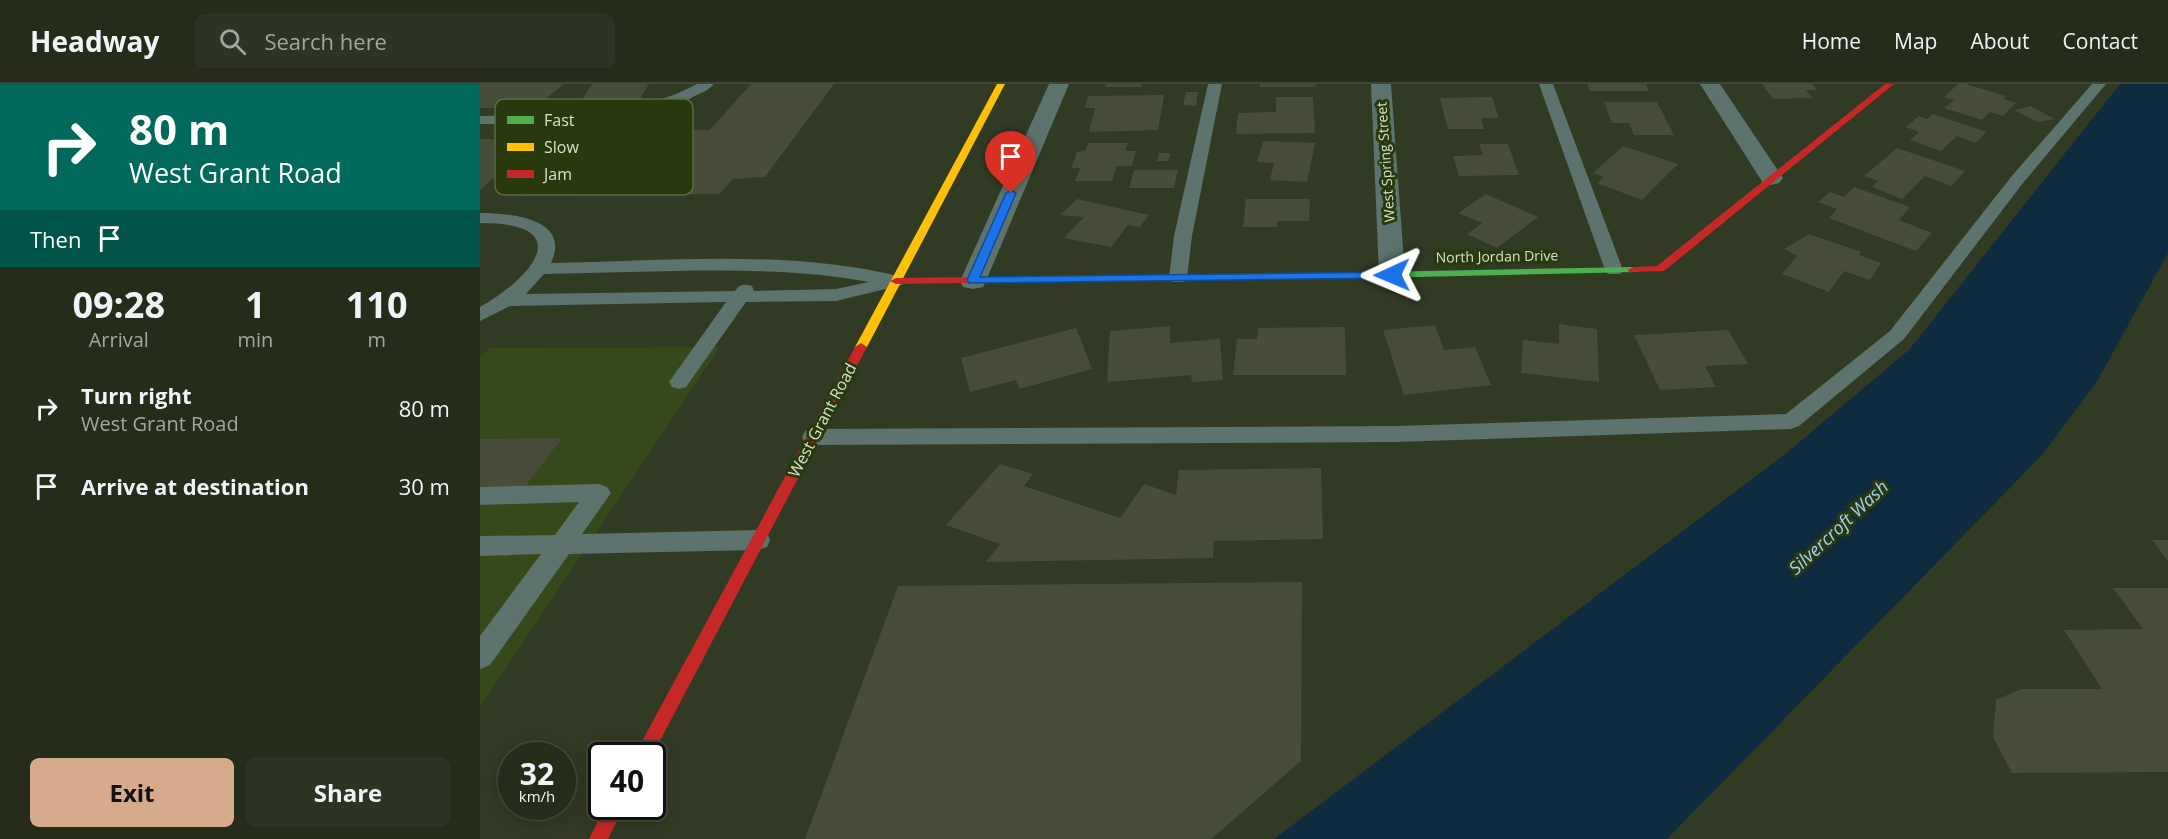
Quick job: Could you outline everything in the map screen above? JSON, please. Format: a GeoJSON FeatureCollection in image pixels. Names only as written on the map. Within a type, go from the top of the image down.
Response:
{"type":"FeatureCollection","features":[{"type":"Feature","properties":{"kind":"street","name":"West Grant Road"},"geometry":{"type":"LineString","coordinates":[[650,742],[1001,84]]}},
{"type":"Feature","properties":{"kind":"street"},"geometry":{"type":"LineString","coordinates":[[973,280],[1059,84]]}},
{"type":"Feature","properties":{"kind":"street","name":"West Spring Street"},"geometry":{"type":"LineString","coordinates":[[1381,84],[1392,275]]}},
{"type":"Feature","properties":{"kind":"street"},"geometry":{"type":"LineString","coordinates":[[1710,84],[1771,178]]}},
{"type":"Feature","properties":{"kind":"street","name":"North Jordan Drive"},"geometry":{"type":"LineString","coordinates":[[896,281],[1660,269],[1890,84]]}},
{"type":"Feature","properties":{"kind":"street"},"geometry":{"type":"LineString","coordinates":[[598,839],[608,820]]}},
{"type":"Feature","properties":{"kind":"lane"},"geometry":{"type":"LineString","coordinates":[[676,99],[693,93],[707,84]]}},
{"type":"Feature","properties":{"kind":"lane"},"geometry":{"type":"LineString","coordinates":[[1178,278],[1183,236],[1215,84]]}},
{"type":"Feature","properties":{"kind":"lane"},"geometry":{"type":"LineString","coordinates":[[1546,84],[1614,270]]}},
{"type":"Feature","properties":{"kind":"lane"},"geometry":{"type":"LineString","coordinates":[[813,436],[1396,434],[1791,421],[1897,335],[2017,180],[2099,84]]}},
{"type":"Feature","properties":{"kind":"lane"},"geometry":{"type":"LineString","coordinates":[[480,120],[495,119]]}},
{"type":"Feature","properties":{"kind":"lane"},"geometry":{"type":"LineString","coordinates":[[480,218],[506,219],[531,225],[545,237],[548,246],[540,269],[526,285],[480,315]]}},
{"type":"Feature","properties":{"kind":"lane"},"geometry":{"type":"LineString","coordinates":[[540,269],[761,266],[849,271],[896,281]]}},
{"type":"Feature","properties":{"kind":"lane"},"geometry":{"type":"LineString","coordinates":[[679,382],[761,266]]}},
{"type":"Feature","properties":{"kind":"lane"},"geometry":{"type":"LineString","coordinates":[[506,300],[836,295],[896,281]]}},
{"type":"Feature","properties":{"kind":"lane"},"geometry":{"type":"LineString","coordinates":[[480,496],[598,493],[487,648]]}},
{"type":"Feature","properties":{"kind":"lane"},"geometry":{"type":"LineString","coordinates":[[480,546],[758,540]]}},
{"type":"Feature","properties":{"kind":"shaded area"},"geometry":{"type":"Polygon","coordinates":[[[720,347],[480,707],[480,358],[489,348],[720,347]]]}},
{"type":"Feature","properties":{"kind":"water","name":"Silvercroft Wash"},"geometry":{"type":"Polygon","coordinates":[[[2120,84],[2168,84],[2168,253],[2096,383],[2042,455],[1667,839],[1274,839],[1784,455],[1909,350],[2120,84]]]}},
{"type":"Feature","properties":{"kind":"building"},"geometry":{"type":"Polygon","coordinates":[[[480,84],[564,84],[545,99],[495,99],[495,108],[480,108],[480,84]]]}},
{"type":"Feature","properties":{"kind":"building"},"geometry":{"type":"Polygon","coordinates":[[[592,84],[649,84],[640,99],[582,99],[592,84]]]}},
{"type":"Feature","properties":{"kind":"building"},"geometry":{"type":"Polygon","coordinates":[[[751,84],[834,84],[765,177],[733,179],[719,194],[693,194],[693,130],[710,130],[751,84]]]}},
{"type":"Feature","properties":{"kind":"building"},"geometry":{"type":"Polygon","coordinates":[[[1106,84],[1142,84],[1141,87],[1105,87],[1106,84]]]}},
{"type":"Feature","properties":{"kind":"building"},"geometry":{"type":"Polygon","coordinates":[[[1260,84],[1316,84],[1315,87],[1260,87],[1260,84]]]}},
{"type":"Feature","properties":{"kind":"building"},"geometry":{"type":"Polygon","coordinates":[[[1587,84],[1646,84],[1649,91],[1590,91],[1587,84]]]}},
{"type":"Feature","properties":{"kind":"building"},"geometry":{"type":"Polygon","coordinates":[[[1762,84],[1812,84],[1817,90],[1806,90],[1812,98],[1773,99],[1762,84]]]}},
{"type":"Feature","properties":{"kind":"building"},"geometry":{"type":"Polygon","coordinates":[[[1958,84],[1966,84],[2006,96],[2003,99],[2016,103],[2003,116],[1990,112],[1982,120],[1944,108],[1954,100],[1944,97],[1958,84]]]}},
{"type":"Feature","properties":{"kind":"building"},"geometry":{"type":"Polygon","coordinates":[[[1186,92],[1198,92],[1196,106],[1183,105],[1186,92]]]}},
{"type":"Feature","properties":{"kind":"building"},"geometry":{"type":"Polygon","coordinates":[[[1164,95],[1158,130],[1089,132],[1095,108],[1085,108],[1088,96],[1164,95]]]}},
{"type":"Feature","properties":{"kind":"building"},"geometry":{"type":"Polygon","coordinates":[[[1276,97],[1313,97],[1315,133],[1236,134],[1238,113],[1276,112],[1276,97]]]}},
{"type":"Feature","properties":{"kind":"building"},"geometry":{"type":"Polygon","coordinates":[[[1492,97],[1499,118],[1481,118],[1484,129],[1448,129],[1440,98],[1492,97]]]}},
{"type":"Feature","properties":{"kind":"building"},"geometry":{"type":"Polygon","coordinates":[[[1604,102],[1657,102],[1674,135],[1634,135],[1629,123],[1612,123],[1604,102]]]}},
{"type":"Feature","properties":{"kind":"building"},"geometry":{"type":"Polygon","coordinates":[[[2031,106],[2054,119],[2038,122],[2014,110],[2031,106]]]}},
{"type":"Feature","properties":{"kind":"building"},"geometry":{"type":"Polygon","coordinates":[[[1933,114],[1987,132],[1975,143],[1957,136],[1941,151],[1910,140],[1919,132],[1906,127],[1919,116],[1927,119],[1933,114]]]}},
{"type":"Feature","properties":{"kind":"building"},"geometry":{"type":"Polygon","coordinates":[[[480,139],[495,139],[495,177],[480,190],[480,139]]]}},
{"type":"Feature","properties":{"kind":"building"},"geometry":{"type":"Polygon","coordinates":[[[1263,141],[1315,143],[1307,182],[1270,180],[1274,163],[1257,162],[1263,141]]]}},
{"type":"Feature","properties":{"kind":"building"},"geometry":{"type":"Polygon","coordinates":[[[1088,143],[1128,143],[1125,151],[1136,151],[1132,166],[1117,166],[1112,181],[1075,181],[1080,168],[1071,168],[1077,152],[1086,150],[1088,143]]]}},
{"type":"Feature","properties":{"kind":"building"},"geometry":{"type":"Polygon","coordinates":[[[1479,144],[1508,144],[1519,175],[1459,176],[1453,156],[1483,155],[1479,144]]]}},
{"type":"Feature","properties":{"kind":"building"},"geometry":{"type":"Polygon","coordinates":[[[1623,146],[1678,164],[1642,200],[1597,183],[1604,177],[1593,173],[1623,146]]]}},
{"type":"Feature","properties":{"kind":"building"},"geometry":{"type":"Polygon","coordinates":[[[1897,148],[1965,171],[1951,186],[1925,176],[1902,199],[1872,187],[1878,181],[1864,176],[1897,148]]]}},
{"type":"Feature","properties":{"kind":"building"},"geometry":{"type":"Polygon","coordinates":[[[1159,153],[1171,153],[1168,161],[1157,161],[1159,153]]]}},
{"type":"Feature","properties":{"kind":"building"},"geometry":{"type":"Polygon","coordinates":[[[1134,170],[1178,170],[1174,188],[1129,188],[1134,170]]]}},
{"type":"Feature","properties":{"kind":"building"},"geometry":{"type":"Polygon","coordinates":[[[1854,187],[1910,207],[1899,220],[1932,233],[1916,251],[1829,218],[1837,209],[1818,202],[1830,192],[1844,197],[1854,187]]]}},
{"type":"Feature","properties":{"kind":"building"},"geometry":{"type":"Polygon","coordinates":[[[1486,194],[1538,217],[1497,248],[1467,234],[1482,223],[1458,213],[1486,194]]]}},
{"type":"Feature","properties":{"kind":"building"},"geometry":{"type":"Polygon","coordinates":[[[519,195],[618,195],[518,196],[519,195]]]}},
{"type":"Feature","properties":{"kind":"building"},"geometry":{"type":"Polygon","coordinates":[[[1077,199],[1149,215],[1140,227],[1128,225],[1111,247],[1064,238],[1084,217],[1060,215],[1077,199]]]}},
{"type":"Feature","properties":{"kind":"building"},"geometry":{"type":"Polygon","coordinates":[[[1246,199],[1310,199],[1309,221],[1277,221],[1277,227],[1243,227],[1246,199]]]}},
{"type":"Feature","properties":{"kind":"building"},"geometry":{"type":"Polygon","coordinates":[[[1809,234],[1861,252],[1859,255],[1881,263],[1870,280],[1844,271],[1829,292],[1782,274],[1797,256],[1784,249],[1809,234]]]}},
{"type":"Feature","properties":{"kind":"building"},"geometry":{"type":"Polygon","coordinates":[[[1559,324],[1597,329],[1599,382],[1521,373],[1523,340],[1559,344],[1559,324]]]}},
{"type":"Feature","properties":{"kind":"building"},"geometry":{"type":"Polygon","coordinates":[[[1435,325],[1444,350],[1475,347],[1491,385],[1404,395],[1383,330],[1435,325]]]}},
{"type":"Feature","properties":{"kind":"building"},"geometry":{"type":"Polygon","coordinates":[[[1170,326],[1170,343],[1220,339],[1223,380],[1192,382],[1191,375],[1107,382],[1110,331],[1170,326]]]}},
{"type":"Feature","properties":{"kind":"building"},"geometry":{"type":"Polygon","coordinates":[[[1345,327],[1346,375],[1233,375],[1237,339],[1257,339],[1258,328],[1345,327]]]}},
{"type":"Feature","properties":{"kind":"building"},"geometry":{"type":"Polygon","coordinates":[[[1076,328],[1092,369],[1019,389],[1016,380],[970,392],[961,358],[1076,328]]]}},
{"type":"Feature","properties":{"kind":"building"},"geometry":{"type":"Polygon","coordinates":[[[1728,330],[1748,364],[1705,366],[1716,387],[1660,390],[1634,335],[1728,330]]]}},
{"type":"Feature","properties":{"kind":"building"},"geometry":{"type":"Polygon","coordinates":[[[562,438],[525,487],[480,487],[480,439],[562,438]]]}},
{"type":"Feature","properties":{"kind":"building"},"geometry":{"type":"Polygon","coordinates":[[[1000,464],[1033,474],[1024,486],[1120,518],[1144,484],[1176,495],[1179,470],[1321,468],[1323,539],[1214,541],[1213,558],[986,562],[1000,544],[946,525],[1000,464]]]}},
{"type":"Feature","properties":{"kind":"building"},"geometry":{"type":"Polygon","coordinates":[[[2152,540],[2168,540],[2168,561],[2152,540]]]}},
{"type":"Feature","properties":{"kind":"building"},"geometry":{"type":"Polygon","coordinates":[[[1302,582],[1301,761],[1211,839],[805,839],[898,586],[1302,582]]]}},
{"type":"Feature","properties":{"kind":"building"},"geometry":{"type":"Polygon","coordinates":[[[2113,588],[2168,588],[2168,772],[2012,773],[1993,737],[1996,700],[2021,689],[2102,689],[2064,630],[2143,629],[2113,588]]]}},
{"type":"Feature","properties":{"kind":"traffic: fast"},"geometry":{"type":"LineString","coordinates":[[1375,275],[1633,270]]}},
{"type":"Feature","properties":{"kind":"traffic: slow"},"geometry":{"type":"LineString","coordinates":[[861,347],[1001,84]]}},
{"type":"Feature","properties":{"kind":"traffic: jam"},"geometry":{"type":"LineString","coordinates":[[1633,270],[1660,269],[1890,84]]}},
{"type":"Feature","properties":{"kind":"traffic: jam"},"geometry":{"type":"LineString","coordinates":[[896,281],[1375,275]]}},
{"type":"Feature","properties":{"kind":"traffic: jam"},"geometry":{"type":"LineString","coordinates":[[650,742],[861,347]]}},
{"type":"Feature","properties":{"kind":"traffic: jam"},"geometry":{"type":"LineString","coordinates":[[598,839],[608,820]]}},
{"type":"Feature","properties":{"kind":"route"},"geometry":{"type":"LineString","coordinates":[[1011,193],[973,280],[1392,275]]}}]}
